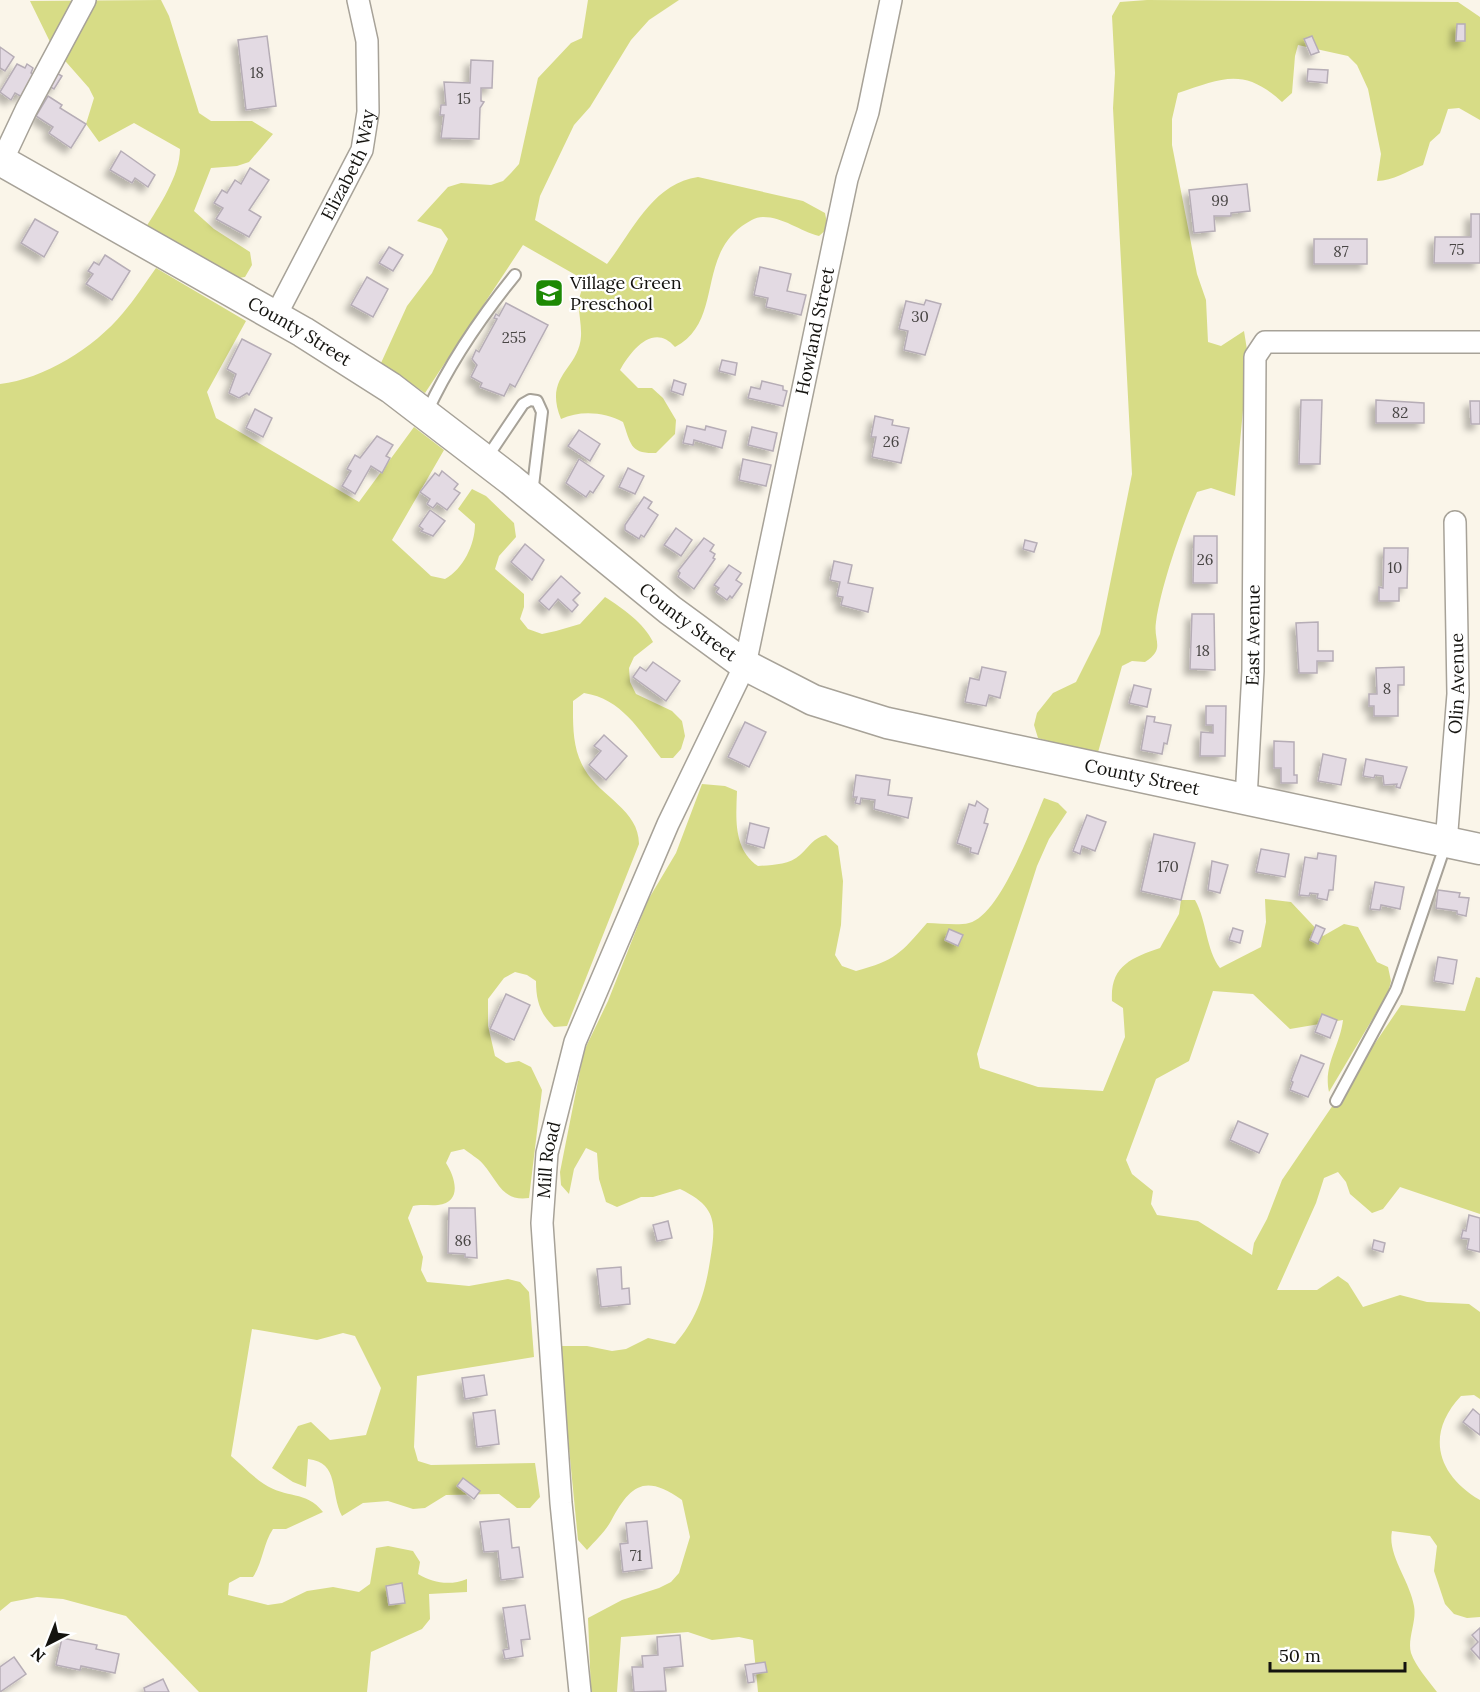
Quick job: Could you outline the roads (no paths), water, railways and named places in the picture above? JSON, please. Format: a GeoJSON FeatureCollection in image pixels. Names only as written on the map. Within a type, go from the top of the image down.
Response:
{"type":"FeatureCollection","features":[{"type":"Feature","properties":{"kind":"street"},"geometry":{"type":"LineString","coordinates":[[1,160],[85,0]]}},
{"type":"Feature","properties":{"kind":"street","name":"Elizabeth Way"},"geometry":{"type":"LineString","coordinates":[[275,317],[362,150],[368,112],[367,41],[358,0]]}},
{"type":"Feature","properties":{"kind":"street","name":"Howland Street"},"geometry":{"type":"LineString","coordinates":[[745,665],[847,179],[868,112],[891,0]]}},
{"type":"Feature","properties":{"kind":"street","name":"County Street"},"geometry":{"type":"LineString","coordinates":[[1,160],[275,317],[391,388],[486,460],[670,610],[745,665],[813,700],[886,723],[1480,849]]}},
{"type":"Feature","properties":{"kind":"street","name":"East Avenue"},"geometry":{"type":"LineString","coordinates":[[1246,799],[1252,671],[1255,357],[1265,342],[1480,342]]}},
{"type":"Feature","properties":{"kind":"street","name":"Olin Avenue"},"geometry":{"type":"LineString","coordinates":[[1446,843],[1458,694],[1455,522]]}},
{"type":"Feature","properties":{"kind":"street","name":"Mill Road"},"geometry":{"type":"LineString","coordinates":[[580,1692],[561,1503],[542,1223],[547,1153],[575,1042],[668,824],[745,665]]}},
{"type":"Feature","properties":{"kind":"lane"},"geometry":{"type":"LineString","coordinates":[[426,415],[442,379],[495,300],[515,275]]}},
{"type":"Feature","properties":{"kind":"lane"},"geometry":{"type":"LineString","coordinates":[[486,460],[523,404],[530,400],[537,401],[542,412],[532,497]]}},
{"type":"Feature","properties":{"kind":"lane"},"geometry":{"type":"LineString","coordinates":[[1336,1101],[1396,990],[1446,843]]}},
{"type":"Feature","properties":{"kind":"place","name":"Village Green Preschool"},"geometry":{"type":"Point","coordinates":[549,293]}}]}
